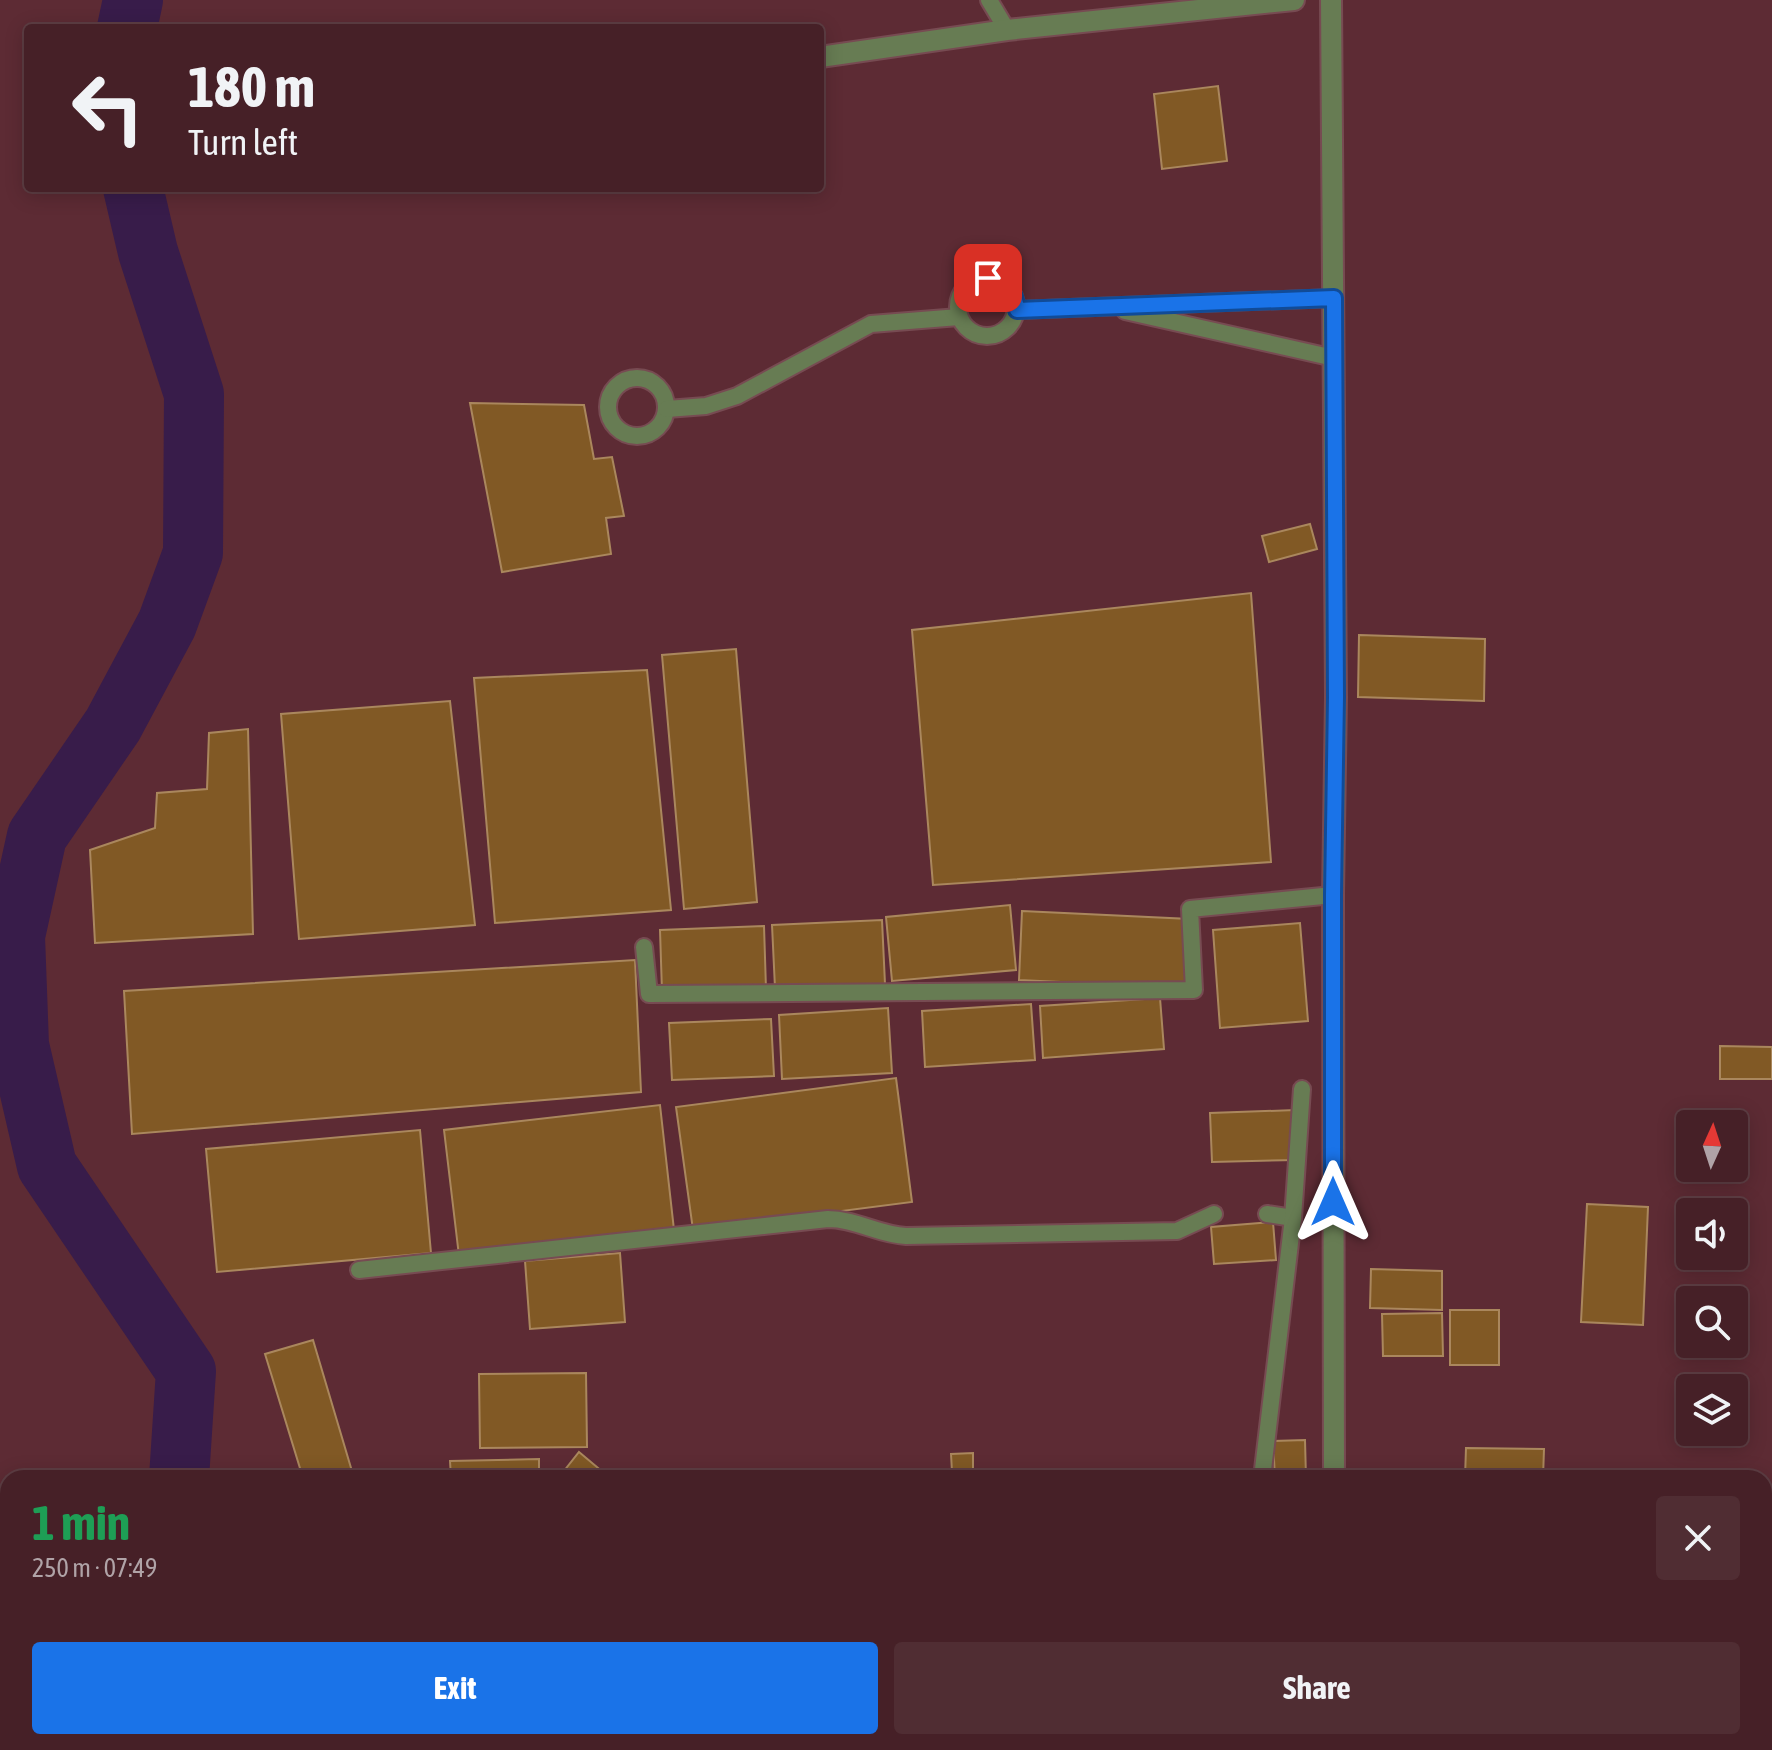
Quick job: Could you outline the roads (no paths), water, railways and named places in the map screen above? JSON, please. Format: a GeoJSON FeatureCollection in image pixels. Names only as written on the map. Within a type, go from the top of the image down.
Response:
{"type":"FeatureCollection","features":[{"type":"Feature","properties":{"kind":"street"},"geometry":{"type":"LineString","coordinates":[[824,56],[1007,30],[1294,0]]}},
{"type":"Feature","properties":{"kind":"street"},"geometry":{"type":"LineString","coordinates":[[1331,0],[1336,697],[1333,895],[1334,1470]]}},
{"type":"Feature","properties":{"kind":"lane"},"geometry":{"type":"LineString","coordinates":[[989,0],[1007,30]]}},
{"type":"Feature","properties":{"kind":"lane"},"geometry":{"type":"LineString","coordinates":[[979,279],[998,279],[1013,291],[1017,310],[1009,327],[991,336],[972,332],[959,317],[957,307],[963,289],[979,279]]}},
{"type":"Feature","properties":{"kind":"lane"},"geometry":{"type":"LineString","coordinates":[[1017,310],[1334,298]]}},
{"type":"Feature","properties":{"kind":"lane"},"geometry":{"type":"LineString","coordinates":[[1104,306],[1334,358]]}},
{"type":"Feature","properties":{"kind":"lane"},"geometry":{"type":"LineString","coordinates":[[667,409],[706,406],[737,396],[871,324],[959,317]]}},
{"type":"Feature","properties":{"kind":"lane"},"geometry":{"type":"LineString","coordinates":[[644,947],[649,994],[1194,990],[1190,909],[1333,895]]}},
{"type":"Feature","properties":{"kind":"lane"},"geometry":{"type":"LineString","coordinates":[[1263,1470],[1293,1218],[1302,1089]]}},
{"type":"Feature","properties":{"kind":"lane"},"geometry":{"type":"LineString","coordinates":[[359,1270],[828,1219],[844,1219],[895,1236],[1132,1234],[1177,1231],[1214,1214]]}},
{"type":"Feature","properties":{"kind":"lane"},"geometry":{"type":"LineString","coordinates":[[1267,1214],[1293,1218]]}},
{"type":"Feature","properties":{"kind":"waterway"},"geometry":{"type":"LineString","coordinates":[[128,24],[133,0]]}},
{"type":"Feature","properties":{"kind":"waterway"},"geometry":{"type":"LineString","coordinates":[[134,192],[148,252],[194,394],[193,553],[167,624],[113,725],[37,836],[15,936],[19,1045],[47,1166],[186,1371],[180,1470]]}}]}
